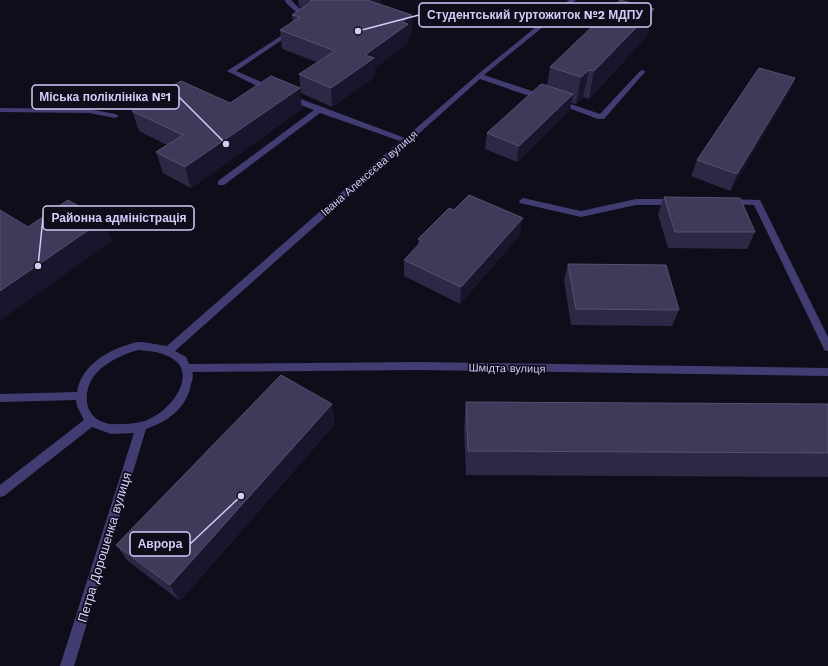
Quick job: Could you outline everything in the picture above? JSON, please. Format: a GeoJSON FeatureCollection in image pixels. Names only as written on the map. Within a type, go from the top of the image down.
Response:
{"type":"FeatureCollection","features":[{"type":"Feature","properties":{"kind":"street"},"geometry":{"type":"LineString","coordinates":[[288,0],[288,2],[309,20],[302,24]]}},
{"type":"Feature","properties":{"kind":"street","name":"Івана Алексєєва вулиця"},"geometry":{"type":"LineString","coordinates":[[169,350],[479,76],[573,0]]}},
{"type":"Feature","properties":{"kind":"street"},"geometry":{"type":"LineString","coordinates":[[296,29],[231,72],[319,110],[407,141]]}},
{"type":"Feature","properties":{"kind":"street"},"geometry":{"type":"LineString","coordinates":[[479,76],[601,117],[642,72]]}},
{"type":"Feature","properties":{"kind":"street"},"geometry":{"type":"LineString","coordinates":[[0,110],[89,111],[115,116]]}},
{"type":"Feature","properties":{"kind":"street"},"geometry":{"type":"LineString","coordinates":[[221,183],[319,110]]}},
{"type":"Feature","properties":{"kind":"street"},"geometry":{"type":"LineString","coordinates":[[523,201],[581,214],[636,202],[681,202]]}},
{"type":"Feature","properties":{"kind":"street"},"geometry":{"type":"LineString","coordinates":[[719,202],[757,202],[828,347]]}},
{"type":"Feature","properties":{"kind":"street"},"geometry":{"type":"LineString","coordinates":[[138,346],[154,346],[169,350],[180,358],[186,368],[188,381],[184,395],[174,409],[159,421],[141,428],[122,431],[105,428],[91,421],[82,410],[80,396],[84,382],[93,369],[106,358],[122,351],[138,346]]}},
{"type":"Feature","properties":{"kind":"street","name":"Шмідта вулиця"},"geometry":{"type":"LineString","coordinates":[[186,368],[418,366],[828,372]]}},
{"type":"Feature","properties":{"kind":"street"},"geometry":{"type":"LineString","coordinates":[[0,398],[80,396]]}},
{"type":"Feature","properties":{"kind":"street"},"geometry":{"type":"LineString","coordinates":[[0,492],[91,421]]}},
{"type":"Feature","properties":{"kind":"street","name":"Петра Дорошенка вулиця"},"geometry":{"type":"LineString","coordinates":[[67,666],[141,428]]}},
{"type":"Feature","properties":{"kind":"building"},"geometry":{"type":"Polygon","coordinates":[[[310,0],[367,0],[412,15],[402,22],[408,24],[365,55],[374,58],[331,88],[299,74],[335,51],[280,30],[300,17],[292,15],[311,2],[310,0]]]}},
{"type":"Feature","properties":{"kind":"building"},"geometry":{"type":"Polygon","coordinates":[[[620,0],[654,9],[594,71],[589,70],[581,77],[550,67],[620,0]]]}},
{"type":"Feature","properties":{"kind":"building"},"geometry":{"type":"Polygon","coordinates":[[[759,68],[795,78],[737,174],[697,160],[759,68]]]}},
{"type":"Feature","properties":{"kind":"building"},"geometry":{"type":"Polygon","coordinates":[[[271,76],[300,88],[185,167],[156,152],[183,135],[132,111],[181,81],[230,103],[271,76]]]}},
{"type":"Feature","properties":{"kind":"building"},"geometry":{"type":"Polygon","coordinates":[[[542,84],[573,94],[519,146],[487,133],[540,85],[542,84]]]}},
{"type":"Feature","properties":{"kind":"building"},"geometry":{"type":"Polygon","coordinates":[[[469,195],[523,218],[461,287],[404,260],[422,241],[418,239],[449,208],[454,210],[469,195]]]}},
{"type":"Feature","properties":{"kind":"building"},"geometry":{"type":"Polygon","coordinates":[[[664,197],[740,198],[755,232],[675,232],[664,197]]]}},
{"type":"Feature","properties":{"kind":"building"},"geometry":{"type":"Polygon","coordinates":[[[68,200],[103,220],[0,291],[0,210],[28,227],[68,200]]]}},
{"type":"Feature","properties":{"kind":"building"},"geometry":{"type":"Polygon","coordinates":[[[568,264],[666,265],[679,310],[576,309],[568,264]]]}},
{"type":"Feature","properties":{"kind":"building"},"geometry":{"type":"Polygon","coordinates":[[[281,375],[332,404],[170,585],[116,545],[281,375]]]}},
{"type":"Feature","properties":{"kind":"building"},"geometry":{"type":"Polygon","coordinates":[[[466,402],[828,404],[828,453],[468,451],[466,402]]]}},
{"type":"Feature","properties":{"kind":"place","name":"Студентський гуртожиток №2 МДПУ"},"geometry":{"type":"Point","coordinates":[358,31]}},
{"type":"Feature","properties":{"kind":"place","name":"Міська поліклініка №1"},"geometry":{"type":"Point","coordinates":[226,144]}},
{"type":"Feature","properties":{"kind":"place","name":"Районна адміністрація"},"geometry":{"type":"Point","coordinates":[38,266]}},
{"type":"Feature","properties":{"kind":"place","name":"Аврора"},"geometry":{"type":"Point","coordinates":[241,496]}}]}
